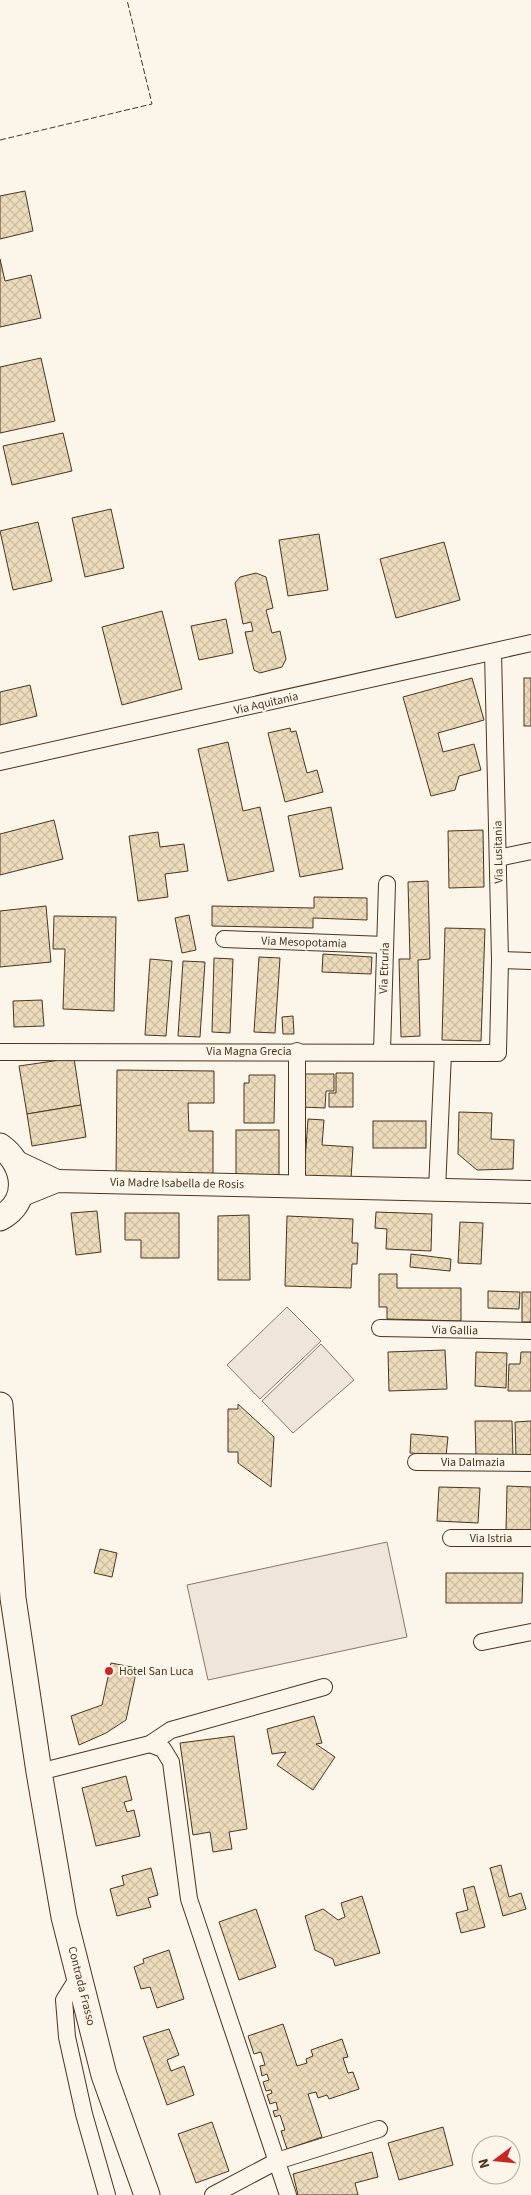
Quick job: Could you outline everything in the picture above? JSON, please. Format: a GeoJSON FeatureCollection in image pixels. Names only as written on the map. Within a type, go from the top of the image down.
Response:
{"type":"FeatureCollection","features":[{"type":"Feature","properties":{"kind":"main road"},"geometry":{"type":"LineString","coordinates":[[4,1150],[21,1173],[22,1185],[6,1216]]}},
{"type":"Feature","properties":{"kind":"main road","name":"Contrada Frasso"},"geometry":{"type":"LineString","coordinates":[[0,1405],[13,1598],[39,1772],[64,1917],[104,2075],[147,2195]]}},
{"type":"Feature","properties":{"kind":"street","name":"Via Aquitania"},"geometry":{"type":"LineString","coordinates":[[0,762],[531,643]]}},
{"type":"Feature","properties":{"kind":"street","name":"Via Lusitania"},"geometry":{"type":"LineString","coordinates":[[494,652],[500,960],[498,1053]]}},
{"type":"Feature","properties":{"kind":"street"},"geometry":{"type":"LineString","coordinates":[[498,858],[531,852]]}},
{"type":"Feature","properties":{"kind":"street","name":"Via Etruria"},"geometry":{"type":"LineString","coordinates":[[382,1051],[387,884]]}},
{"type":"Feature","properties":{"kind":"street","name":"Via Mesopotamia"},"geometry":{"type":"LineString","coordinates":[[224,939],[385,944]]}},
{"type":"Feature","properties":{"kind":"street"},"geometry":{"type":"LineString","coordinates":[[500,960],[531,961]]}},
{"type":"Feature","properties":{"kind":"street"},"geometry":{"type":"LineString","coordinates":[[297,1051],[297,1186]]}},
{"type":"Feature","properties":{"kind":"street","name":"Via Magna Grecia"},"geometry":{"type":"LineString","coordinates":[[0,1052],[382,1051],[498,1053]]}},
{"type":"Feature","properties":{"kind":"street"},"geometry":{"type":"LineString","coordinates":[[437,1190],[442,1053]]}},
{"type":"Feature","properties":{"kind":"street","name":"Via Madre Isabella de Rosis"},"geometry":{"type":"LineString","coordinates":[[4,1150],[56,1181],[531,1192]]}},
{"type":"Feature","properties":{"kind":"street","name":"Via Madre Isabella de Rosis"},"geometry":{"type":"LineString","coordinates":[[6,1216],[56,1181]]}},
{"type":"Feature","properties":{"kind":"street","name":"Via Gallia"},"geometry":{"type":"LineString","coordinates":[[380,1328],[531,1331]]}},
{"type":"Feature","properties":{"kind":"street","name":"Via Dalmazia"},"geometry":{"type":"LineString","coordinates":[[416,1462],[531,1463]]}},
{"type":"Feature","properties":{"kind":"street","name":"Via Istria"},"geometry":{"type":"LineString","coordinates":[[451,1538],[531,1538]]}},
{"type":"Feature","properties":{"kind":"street"},"geometry":{"type":"LineString","coordinates":[[482,1642],[531,1632]]}},
{"type":"Feature","properties":{"kind":"street"},"geometry":{"type":"LineString","coordinates":[[39,1772],[150,1744],[171,1730],[324,1686]]}},
{"type":"Feature","properties":{"kind":"street"},"geometry":{"type":"LineString","coordinates":[[150,1744],[163,1749],[171,1762],[190,1898],[288,2195]]}},
{"type":"Feature","properties":{"kind":"street","name":"Contrada Frasso"},"geometry":{"type":"LineString","coordinates":[[79,1976],[64,2000],[67,2037],[76,2082],[107,2195]]}},
{"type":"Feature","properties":{"kind":"street"},"geometry":{"type":"LineString","coordinates":[[213,2195],[277,2161],[379,2128]]}},
{"type":"Feature","properties":{"kind":"shaded area"},"geometry":{"type":"Polygon","coordinates":[[[287,1307],[321,1341],[260,1399],[227,1365],[287,1307]]]}},
{"type":"Feature","properties":{"kind":"shaded area"},"geometry":{"type":"Polygon","coordinates":[[[321,1344],[354,1380],[293,1433],[262,1401],[321,1344]]]}},
{"type":"Feature","properties":{"kind":"shaded area"},"geometry":{"type":"Polygon","coordinates":[[[387,1542],[407,1637],[208,1680],[187,1585],[387,1542]]]}},
{"type":"Feature","properties":{"kind":"building"},"geometry":{"type":"Polygon","coordinates":[[[25,191],[33,231],[0,239],[0,196],[25,191]]]}},
{"type":"Feature","properties":{"kind":"building"},"geometry":{"type":"Polygon","coordinates":[[[0,259],[5,281],[31,275],[41,318],[0,327],[0,259]]]}},
{"type":"Feature","properties":{"kind":"building"},"geometry":{"type":"Polygon","coordinates":[[[41,358],[55,421],[0,433],[0,367],[41,358]]]}},
{"type":"Feature","properties":{"kind":"building"},"geometry":{"type":"Polygon","coordinates":[[[63,433],[72,471],[12,485],[3,446],[63,433]]]}},
{"type":"Feature","properties":{"kind":"building"},"geometry":{"type":"Polygon","coordinates":[[[111,509],[124,568],[85,577],[72,518],[111,509]]]}},
{"type":"Feature","properties":{"kind":"building"},"geometry":{"type":"Polygon","coordinates":[[[38,522],[52,581],[13,590],[0,531],[38,522]]]}},
{"type":"Feature","properties":{"kind":"building"},"geometry":{"type":"Polygon","coordinates":[[[319,534],[328,590],[288,596],[279,540],[319,534]]]}},
{"type":"Feature","properties":{"kind":"building"},"geometry":{"type":"Polygon","coordinates":[[[444,542],[460,600],[396,618],[380,559],[444,542]]]}},
{"type":"Feature","properties":{"kind":"building"},"geometry":{"type":"Polygon","coordinates":[[[256,573],[266,577],[273,608],[266,610],[272,633],[280,631],[286,659],[282,667],[260,673],[254,670],[245,632],[253,631],[251,622],[243,624],[235,583],[240,577],[256,573]]]}},
{"type":"Feature","properties":{"kind":"building"},"geometry":{"type":"Polygon","coordinates":[[[162,611],[182,689],[122,705],[102,627],[162,611]]]}},
{"type":"Feature","properties":{"kind":"building"},"geometry":{"type":"Polygon","coordinates":[[[226,619],[233,653],[199,660],[191,626],[226,619]]]}},
{"type":"Feature","properties":{"kind":"building"},"geometry":{"type":"Polygon","coordinates":[[[472,678],[484,720],[438,733],[443,752],[474,744],[481,770],[459,776],[455,790],[431,796],[403,697],[472,678]]]}},
{"type":"Feature","properties":{"kind":"building"},"geometry":{"type":"Polygon","coordinates":[[[524,678],[531,678],[531,726],[524,726],[524,678]]]}},
{"type":"Feature","properties":{"kind":"building"},"geometry":{"type":"Polygon","coordinates":[[[30,685],[37,716],[0,725],[0,692],[30,685]]]}},
{"type":"Feature","properties":{"kind":"building"},"geometry":{"type":"Polygon","coordinates":[[[290,728],[291,732],[296,731],[307,773],[317,770],[323,792],[285,802],[268,733],[290,728]]]}},
{"type":"Feature","properties":{"kind":"building"},"geometry":{"type":"Polygon","coordinates":[[[228,742],[243,811],[260,807],[274,871],[228,881],[198,749],[228,742]]]}},
{"type":"Feature","properties":{"kind":"building"},"geometry":{"type":"Polygon","coordinates":[[[331,807],[343,869],[300,877],[288,816],[331,807]]]}},
{"type":"Feature","properties":{"kind":"building"},"geometry":{"type":"Polygon","coordinates":[[[54,820],[63,859],[0,875],[0,834],[54,820]]]}},
{"type":"Feature","properties":{"kind":"building"},"geometry":{"type":"Polygon","coordinates":[[[483,830],[484,887],[449,888],[448,831],[483,830]]]}},
{"type":"Feature","properties":{"kind":"building"},"geometry":{"type":"Polygon","coordinates":[[[158,832],[160,847],[184,844],[188,871],[165,874],[168,897],[138,901],[129,836],[158,832]]]}},
{"type":"Feature","properties":{"kind":"building"},"geometry":{"type":"Polygon","coordinates":[[[428,881],[430,959],[418,960],[420,1036],[401,1037],[399,959],[410,959],[408,882],[428,881]]]}},
{"type":"Feature","properties":{"kind":"building"},"geometry":{"type":"Polygon","coordinates":[[[314,897],[367,898],[367,920],[313,918],[313,928],[212,926],[212,906],[314,908],[314,897]]]}},
{"type":"Feature","properties":{"kind":"building"},"geometry":{"type":"Polygon","coordinates":[[[46,906],[51,962],[0,967],[0,911],[46,906]]]}},
{"type":"Feature","properties":{"kind":"building"},"geometry":{"type":"Polygon","coordinates":[[[189,915],[196,950],[182,953],[175,918],[189,915]]]}},
{"type":"Feature","properties":{"kind":"building"},"geometry":{"type":"Polygon","coordinates":[[[54,916],[116,917],[114,1011],[63,1009],[65,949],[53,949],[54,916]]]}},
{"type":"Feature","properties":{"kind":"building"},"geometry":{"type":"Polygon","coordinates":[[[445,928],[485,929],[481,1041],[442,1040],[445,928]]]}},
{"type":"Feature","properties":{"kind":"building"},"geometry":{"type":"Polygon","coordinates":[[[323,954],[372,957],[371,974],[322,972],[323,954]]]}},
{"type":"Feature","properties":{"kind":"building"},"geometry":{"type":"Polygon","coordinates":[[[259,957],[280,958],[275,1033],[254,1032],[259,957]]]}},
{"type":"Feature","properties":{"kind":"building"},"geometry":{"type":"Polygon","coordinates":[[[214,958],[233,959],[230,1033],[212,1032],[214,958]]]}},
{"type":"Feature","properties":{"kind":"building"},"geometry":{"type":"Polygon","coordinates":[[[150,959],[172,961],[166,1036],[145,1035],[150,959]]]}},
{"type":"Feature","properties":{"kind":"building"},"geometry":{"type":"Polygon","coordinates":[[[183,961],[205,962],[200,1037],[178,1036],[183,961]]]}},
{"type":"Feature","properties":{"kind":"building"},"geometry":{"type":"Polygon","coordinates":[[[42,1000],[44,1026],[14,1027],[13,1001],[42,1000]]]}},
{"type":"Feature","properties":{"kind":"building"},"geometry":{"type":"Polygon","coordinates":[[[293,1016],[294,1034],[283,1034],[282,1017],[293,1016]]]}},
{"type":"Feature","properties":{"kind":"building"},"geometry":{"type":"Polygon","coordinates":[[[74,1058],[81,1105],[27,1114],[19,1066],[74,1058]]]}},
{"type":"Feature","properties":{"kind":"building"},"geometry":{"type":"Polygon","coordinates":[[[117,1070],[214,1071],[214,1103],[188,1103],[189,1131],[213,1131],[213,1176],[116,1176],[117,1070]]]}},
{"type":"Feature","properties":{"kind":"building"},"geometry":{"type":"Polygon","coordinates":[[[336,1073],[353,1073],[353,1107],[329,1107],[329,1093],[336,1093],[336,1073]]]}},
{"type":"Feature","properties":{"kind":"building"},"geometry":{"type":"Polygon","coordinates":[[[302,1074],[334,1074],[334,1091],[326,1091],[325,1108],[301,1107],[302,1074]]]}},
{"type":"Feature","properties":{"kind":"building"},"geometry":{"type":"Polygon","coordinates":[[[249,1075],[275,1075],[274,1123],[244,1123],[244,1083],[249,1083],[249,1075]]]}},
{"type":"Feature","properties":{"kind":"building"},"geometry":{"type":"Polygon","coordinates":[[[81,1105],[86,1137],[32,1146],[27,1114],[81,1105]]]}},
{"type":"Feature","properties":{"kind":"building"},"geometry":{"type":"Polygon","coordinates":[[[459,1112],[492,1113],[491,1139],[514,1140],[513,1169],[477,1170],[458,1154],[459,1112]]]}},
{"type":"Feature","properties":{"kind":"building"},"geometry":{"type":"Polygon","coordinates":[[[308,1119],[324,1120],[322,1145],[353,1147],[351,1179],[304,1176],[308,1119]]]}},
{"type":"Feature","properties":{"kind":"building"},"geometry":{"type":"Polygon","coordinates":[[[373,1121],[426,1121],[426,1148],[373,1148],[373,1121]]]}},
{"type":"Feature","properties":{"kind":"building"},"geometry":{"type":"Polygon","coordinates":[[[236,1130],[279,1130],[279,1180],[236,1180],[236,1130]]]}},
{"type":"Feature","properties":{"kind":"building"},"geometry":{"type":"Polygon","coordinates":[[[97,1211],[101,1252],[76,1255],[71,1213],[97,1211]]]}},
{"type":"Feature","properties":{"kind":"building"},"geometry":{"type":"Polygon","coordinates":[[[376,1212],[432,1214],[431,1251],[386,1249],[387,1229],[375,1228],[376,1212]]]}},
{"type":"Feature","properties":{"kind":"building"},"geometry":{"type":"Polygon","coordinates":[[[125,1213],[179,1213],[179,1258],[141,1258],[141,1240],[125,1240],[125,1213]]]}},
{"type":"Feature","properties":{"kind":"building"},"geometry":{"type":"Polygon","coordinates":[[[249,1215],[250,1280],[218,1280],[218,1216],[249,1215]]]}},
{"type":"Feature","properties":{"kind":"building"},"geometry":{"type":"Polygon","coordinates":[[[287,1216],[353,1219],[352,1243],[358,1243],[357,1264],[352,1264],[351,1288],[285,1286],[287,1216]]]}},
{"type":"Feature","properties":{"kind":"building"},"geometry":{"type":"Polygon","coordinates":[[[460,1222],[483,1223],[481,1264],[458,1263],[460,1222]]]}},
{"type":"Feature","properties":{"kind":"building"},"geometry":{"type":"Polygon","coordinates":[[[411,1254],[451,1259],[450,1271],[410,1267],[411,1254]]]}},
{"type":"Feature","properties":{"kind":"building"},"geometry":{"type":"Polygon","coordinates":[[[379,1274],[397,1274],[397,1288],[461,1288],[461,1321],[387,1319],[387,1307],[379,1307],[379,1274]]]}},
{"type":"Feature","properties":{"kind":"building"},"geometry":{"type":"Polygon","coordinates":[[[488,1291],[520,1292],[519,1309],[488,1308],[488,1291]]]}},
{"type":"Feature","properties":{"kind":"building"},"geometry":{"type":"Polygon","coordinates":[[[522,1292],[531,1292],[531,1322],[522,1322],[522,1292]]]}},
{"type":"Feature","properties":{"kind":"building"},"geometry":{"type":"Polygon","coordinates":[[[445,1350],[447,1389],[389,1391],[388,1352],[445,1350]]]}},
{"type":"Feature","properties":{"kind":"building"},"geometry":{"type":"Polygon","coordinates":[[[476,1352],[507,1353],[506,1388],[475,1386],[476,1352]]]}},
{"type":"Feature","properties":{"kind":"building"},"geometry":{"type":"Polygon","coordinates":[[[521,1352],[531,1352],[531,1391],[508,1391],[509,1364],[520,1364],[521,1352]]]}},
{"type":"Feature","properties":{"kind":"building"},"geometry":{"type":"Polygon","coordinates":[[[238,1404],[274,1437],[271,1487],[238,1463],[238,1452],[228,1452],[228,1409],[238,1409],[238,1404]]]}},
{"type":"Feature","properties":{"kind":"building"},"geometry":{"type":"Polygon","coordinates":[[[475,1421],[512,1421],[513,1456],[476,1457],[475,1421]]]}},
{"type":"Feature","properties":{"kind":"building"},"geometry":{"type":"Polygon","coordinates":[[[531,1421],[531,1457],[516,1457],[515,1422],[531,1421]]]}},
{"type":"Feature","properties":{"kind":"building"},"geometry":{"type":"Polygon","coordinates":[[[411,1434],[448,1437],[446,1456],[410,1453],[411,1434]]]}},
{"type":"Feature","properties":{"kind":"building"},"geometry":{"type":"Polygon","coordinates":[[[507,1486],[531,1487],[531,1532],[506,1531],[507,1486]]]}},
{"type":"Feature","properties":{"kind":"building"},"geometry":{"type":"Polygon","coordinates":[[[439,1487],[480,1488],[478,1523],[437,1521],[439,1487]]]}},
{"type":"Feature","properties":{"kind":"building"},"geometry":{"type":"Polygon","coordinates":[[[100,1549],[117,1553],[112,1577],[94,1573],[100,1549]]]}},
{"type":"Feature","properties":{"kind":"building"},"geometry":{"type":"Polygon","coordinates":[[[446,1573],[523,1573],[522,1603],[446,1603],[446,1573]]]}},
{"type":"Feature","properties":{"kind":"building"},"geometry":{"type":"Polygon","coordinates":[[[111,1663],[137,1668],[126,1720],[106,1733],[79,1745],[71,1716],[102,1705],[111,1663]]]}},
{"type":"Feature","properties":{"kind":"building"},"geometry":{"type":"Polygon","coordinates":[[[314,1716],[322,1743],[316,1744],[335,1757],[313,1790],[277,1765],[286,1752],[272,1754],[267,1729],[314,1716]]]}},
{"type":"Feature","properties":{"kind":"building"},"geometry":{"type":"Polygon","coordinates":[[[234,1736],[247,1829],[229,1832],[232,1849],[213,1852],[210,1832],[193,1835],[180,1743],[234,1736]]]}},
{"type":"Feature","properties":{"kind":"building"},"geometry":{"type":"Polygon","coordinates":[[[126,1776],[132,1800],[124,1802],[127,1812],[134,1810],[140,1836],[96,1846],[82,1788],[126,1776]]]}},
{"type":"Feature","properties":{"kind":"building"},"geometry":{"type":"Polygon","coordinates":[[[501,1865],[509,1897],[521,1893],[526,1909],[503,1916],[490,1868],[501,1865]]]}},
{"type":"Feature","properties":{"kind":"building"},"geometry":{"type":"Polygon","coordinates":[[[151,1868],[158,1895],[148,1898],[151,1907],[117,1916],[110,1889],[124,1885],[122,1876],[151,1868]]]}},
{"type":"Feature","properties":{"kind":"building"},"geometry":{"type":"Polygon","coordinates":[[[474,1886],[485,1927],[461,1933],[456,1913],[468,1910],[463,1889],[474,1886]]]}},
{"type":"Feature","properties":{"kind":"building"},"geometry":{"type":"Polygon","coordinates":[[[362,1896],[380,1953],[335,1966],[333,1959],[315,1950],[305,1916],[323,1909],[338,1920],[345,1917],[341,1903],[362,1896]]]}},
{"type":"Feature","properties":{"kind":"building"},"geometry":{"type":"Polygon","coordinates":[[[256,1909],[276,1967],[239,1980],[219,1922],[256,1909]]]}},
{"type":"Feature","properties":{"kind":"building"},"geometry":{"type":"Polygon","coordinates":[[[169,1950],[184,1999],[157,2008],[150,1987],[141,1989],[134,1967],[144,1963],[143,1959],[169,1950]]]}},
{"type":"Feature","properties":{"kind":"building"},"geometry":{"type":"Polygon","coordinates":[[[283,2024],[297,2066],[307,2063],[306,2059],[313,2056],[311,2050],[342,2039],[348,2057],[343,2058],[348,2073],[353,2072],[359,2089],[329,2099],[327,2095],[318,2098],[316,2092],[308,2094],[322,2137],[287,2149],[281,2131],[285,2130],[280,2115],[275,2117],[273,2111],[278,2110],[276,2102],[270,2104],[267,2095],[272,2093],[271,2090],[266,2091],[263,2082],[269,2080],[267,2074],[262,2076],[260,2066],[265,2065],[261,2052],[254,2054],[248,2036],[283,2024]]]}},
{"type":"Feature","properties":{"kind":"building"},"geometry":{"type":"Polygon","coordinates":[[[169,2029],[179,2055],[167,2060],[171,2071],[184,2066],[194,2095],[167,2105],[143,2037],[169,2029]]]}},
{"type":"Feature","properties":{"kind":"building"},"geometry":{"type":"Polygon","coordinates":[[[212,2122],[229,2171],[196,2183],[178,2134],[212,2122]]]}},
{"type":"Feature","properties":{"kind":"building"},"geometry":{"type":"Polygon","coordinates":[[[443,2127],[453,2165],[399,2180],[388,2143],[443,2127]]]}},
{"type":"Feature","properties":{"kind":"building"},"geometry":{"type":"Polygon","coordinates":[[[372,2152],[378,2177],[355,2183],[358,2195],[298,2195],[293,2174],[372,2152]]]}},
{"type":"Feature","properties":{"kind":"fence"},"geometry":{"type":"LineString","coordinates":[[0,140],[152,104],[127,0]]}},
{"type":"Feature","properties":{"kind":"place","name":"Hotel San Luca"},"geometry":{"type":"Point","coordinates":[109,1671]}}]}
